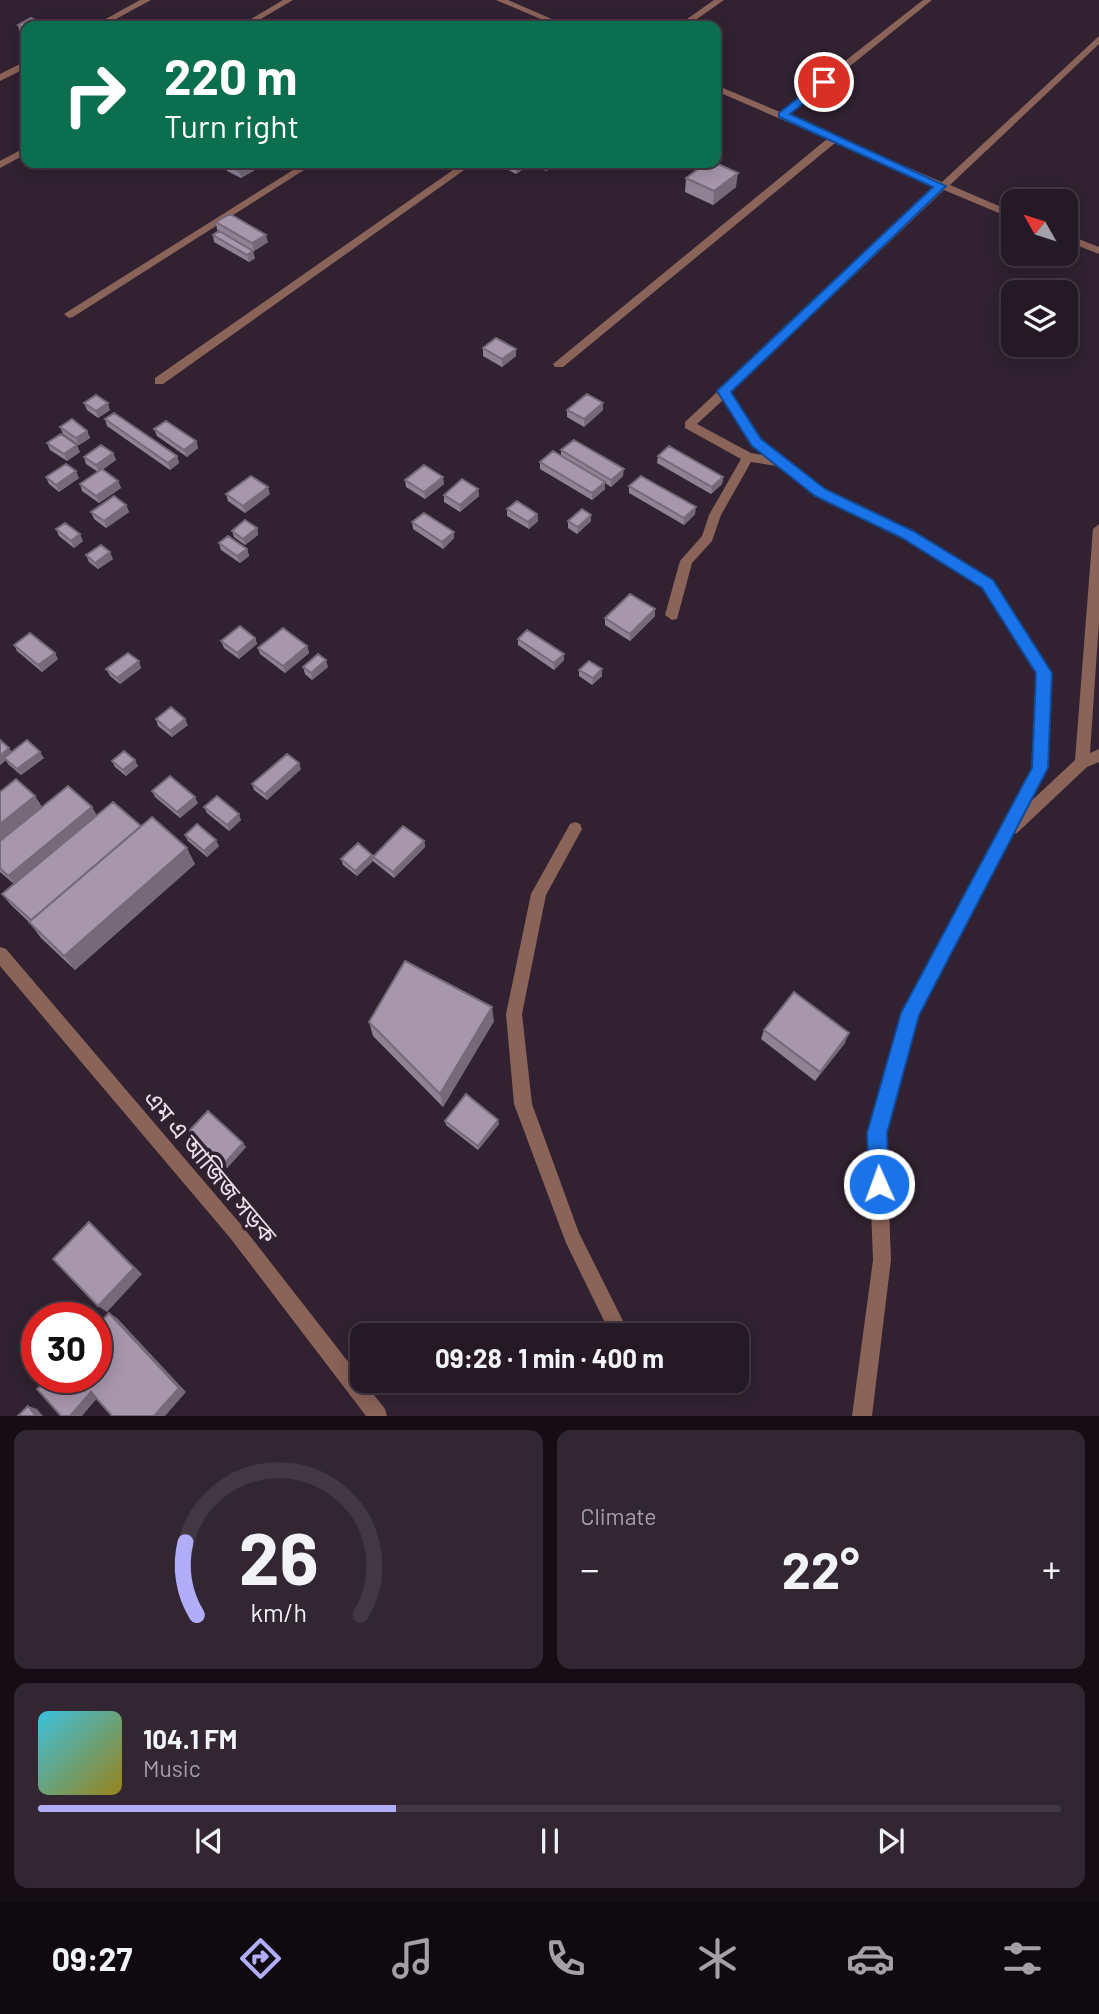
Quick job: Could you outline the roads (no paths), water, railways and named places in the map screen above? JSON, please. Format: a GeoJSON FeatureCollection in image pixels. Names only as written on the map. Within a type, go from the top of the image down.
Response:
{"type":"FeatureCollection","features":[{"type":"Feature","properties":{"kind":"street"},"geometry":{"type":"LineString","coordinates":[[107,21],[147,0]]}},
{"type":"Feature","properties":{"kind":"street"},"geometry":{"type":"LineString","coordinates":[[252,21],[289,0]]}},
{"type":"Feature","properties":{"kind":"street"},"geometry":{"type":"LineString","coordinates":[[500,0],[552,21]]}},
{"type":"Feature","properties":{"kind":"street"},"geometry":{"type":"LineString","coordinates":[[688,21],[720,0]]}},
{"type":"Feature","properties":{"kind":"street"},"geometry":{"type":"LineString","coordinates":[[783,115],[928,0]]}},
{"type":"Feature","properties":{"kind":"street"},"geometry":{"type":"LineString","coordinates":[[536,21],[542,17]]}},
{"type":"Feature","properties":{"kind":"street"},"geometry":{"type":"LineString","coordinates":[[780,462],[748,457],[689,425],[1099,39]]}},
{"type":"Feature","properties":{"kind":"street"},"geometry":{"type":"LineString","coordinates":[[0,78],[21,67]]}},
{"type":"Feature","properties":{"kind":"street"},"geometry":{"type":"LineString","coordinates":[[721,90],[1001,211]]}},
{"type":"Feature","properties":{"kind":"street"},"geometry":{"type":"LineString","coordinates":[[559,364],[835,138]]}},
{"type":"Feature","properties":{"kind":"street"},"geometry":{"type":"LineString","coordinates":[[0,165],[21,153]]}},
{"type":"Feature","properties":{"kind":"street"},"geometry":{"type":"LineString","coordinates":[[69,314],[302,168]]}},
{"type":"Feature","properties":{"kind":"street"},"geometry":{"type":"LineString","coordinates":[[159,381],[462,168]]}},
{"type":"Feature","properties":{"kind":"street"},"geometry":{"type":"LineString","coordinates":[[1078,242],[1099,251]]}},
{"type":"Feature","properties":{"kind":"street"},"geometry":{"type":"LineString","coordinates":[[723,391],[756,443],[820,493],[908,534],[988,584],[1044,673],[1040,768],[910,1013],[877,1133],[882,1260],[862,1416]]}},
{"type":"Feature","properties":{"kind":"street"},"geometry":{"type":"LineString","coordinates":[[672,615],[686,561],[708,538],[715,515],[748,457]]}},
{"type":"Feature","properties":{"kind":"street"},"geometry":{"type":"LineString","coordinates":[[1082,763],[1099,529]]}},
{"type":"Feature","properties":{"kind":"street"},"geometry":{"type":"LineString","coordinates":[[1004,836],[1082,763],[1099,755]]}},
{"type":"Feature","properties":{"kind":"street"},"geometry":{"type":"LineString","coordinates":[[575,830],[539,894],[514,1014],[523,1104],[572,1237],[615,1323]]}},
{"type":"Feature","properties":{"kind":"street","name":"এম এ আজিজ সড়ক"},"geometry":{"type":"LineString","coordinates":[[0,954],[237,1233],[350,1371]]}},
{"type":"Feature","properties":{"kind":"street","name":"এম এ আজিজ সড়ক"},"geometry":{"type":"LineString","coordinates":[[365,1393],[379,1416]]}}]}
